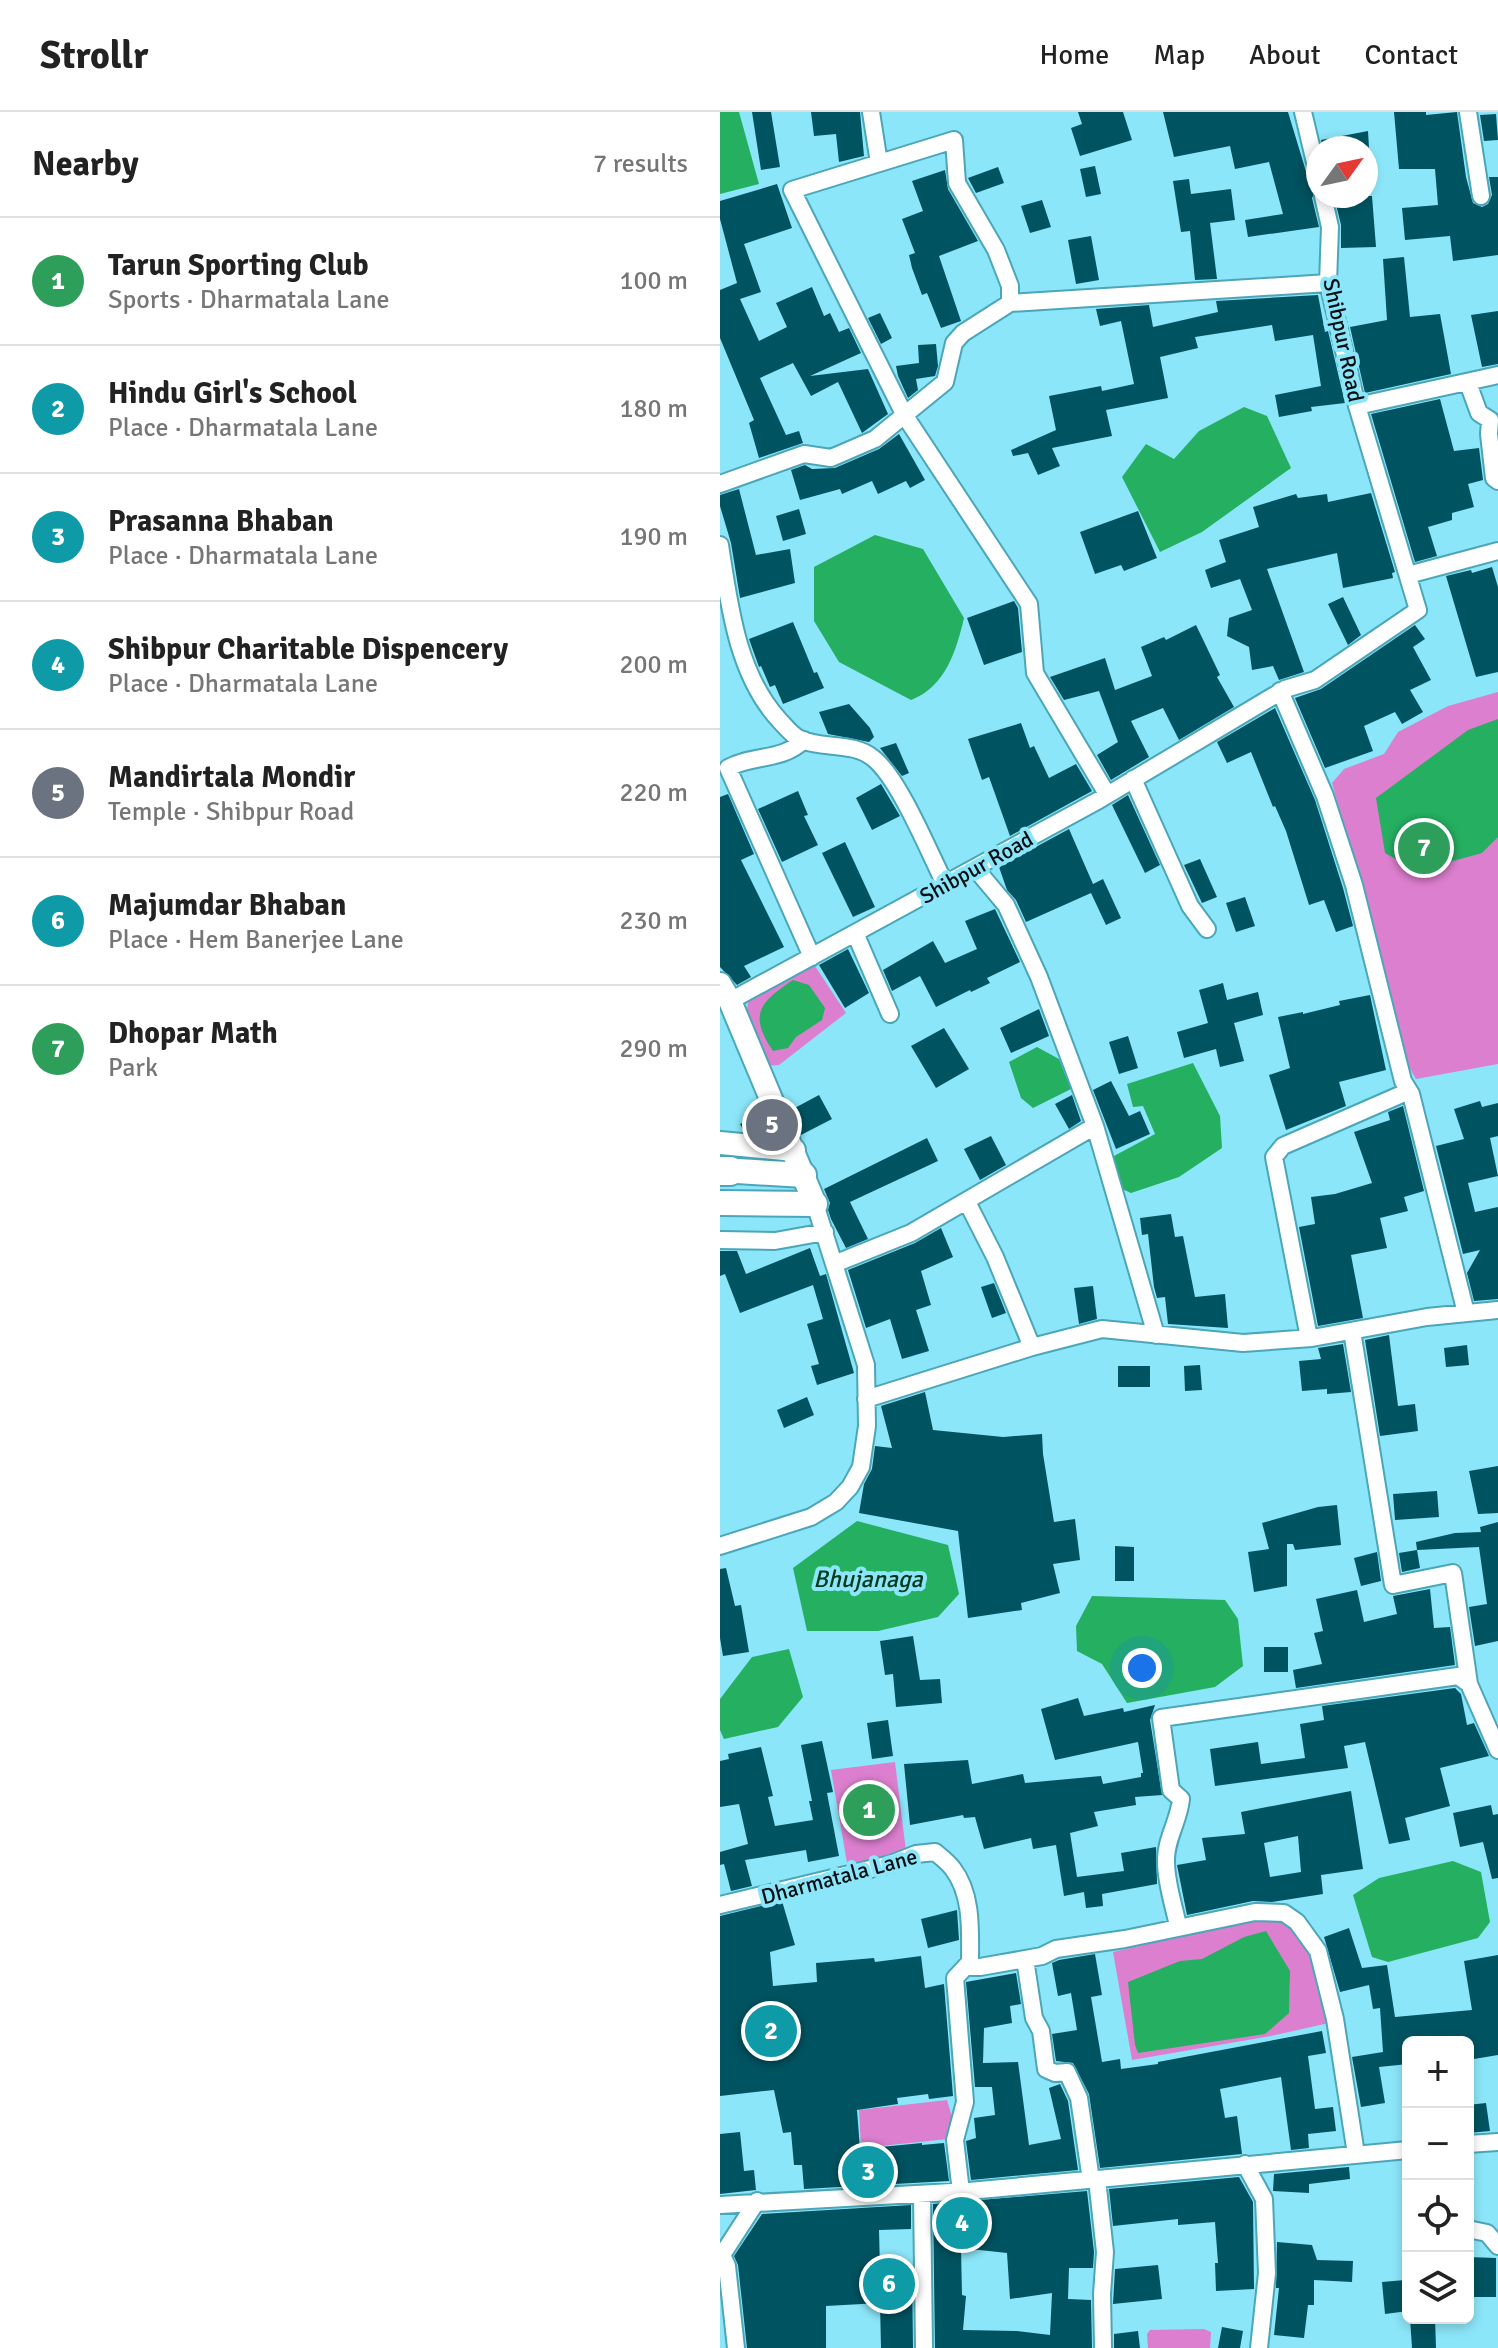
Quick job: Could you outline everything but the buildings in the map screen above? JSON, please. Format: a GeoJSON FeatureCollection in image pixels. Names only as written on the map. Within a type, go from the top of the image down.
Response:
{"type":"FeatureCollection","features":[{"type":"Feature","properties":{"kind":"main road"},"geometry":{"type":"LineString","coordinates":[[723,1171],[804,1175]]}},
{"type":"Feature","properties":{"kind":"main road"},"geometry":{"type":"LineString","coordinates":[[720,1203],[815,1204]]}},
{"type":"Feature","properties":{"kind":"street"},"geometry":{"type":"LineString","coordinates":[[871,112],[879,163]]}},
{"type":"Feature","properties":{"kind":"street"},"geometry":{"type":"LineString","coordinates":[[1303,112],[1309,136]]}},
{"type":"Feature","properties":{"kind":"street"},"geometry":{"type":"LineString","coordinates":[[1468,112],[1481,196]]}},
{"type":"Feature","properties":{"kind":"street"},"geometry":{"type":"LineString","coordinates":[[1010,303],[1010,286],[996,250],[957,183],[954,140],[792,190],[905,416],[1029,604],[1035,673],[1107,794]]}},
{"type":"Feature","properties":{"kind":"street","name":"Shibpur Road"},"geometry":{"type":"LineString","coordinates":[[720,1546],[811,1517],[836,1502],[850,1487],[861,1467],[867,1426],[866,1365],[825,1232],[794,1150],[725,993],[812,957],[975,868],[1280,691],[1315,680],[1418,610],[1357,406],[1328,283],[1330,227],[1326,208]]}},
{"type":"Feature","properties":{"kind":"street"},"geometry":{"type":"LineString","coordinates":[[720,484],[804,454],[831,458],[875,439],[945,382],[954,343],[963,333],[1010,303],[1328,283]]}},
{"type":"Feature","properties":{"kind":"street"},"geometry":{"type":"LineString","coordinates":[[1357,406],[1498,375]]}},
{"type":"Feature","properties":{"kind":"street"},"geometry":{"type":"LineString","coordinates":[[1468,383],[1479,413],[1490,420],[1490,449],[1494,478],[1498,481]]}},
{"type":"Feature","properties":{"kind":"street"},"geometry":{"type":"LineString","coordinates":[[720,545],[730,609],[752,679],[775,715],[796,737],[872,756],[889,773],[945,884]]}},
{"type":"Feature","properties":{"kind":"street"},"geometry":{"type":"LineString","coordinates":[[1408,575],[1498,551]]}},
{"type":"Feature","properties":{"kind":"street"},"geometry":{"type":"LineString","coordinates":[[1280,691],[1325,796],[1354,885],[1466,1313]]}},
{"type":"Feature","properties":{"kind":"street"},"geometry":{"type":"LineString","coordinates":[[804,740],[794,750],[771,758],[741,761],[728,768],[812,957]]}},
{"type":"Feature","properties":{"kind":"street"},"geometry":{"type":"LineString","coordinates":[[1133,779],[1190,906],[1207,929]]}},
{"type":"Feature","properties":{"kind":"street"},"geometry":{"type":"LineString","coordinates":[[975,868],[1006,905],[1039,977],[1095,1126],[1156,1335]]}},
{"type":"Feature","properties":{"kind":"street"},"geometry":{"type":"LineString","coordinates":[[855,933],[890,1014]]}},
{"type":"Feature","properties":{"kind":"street"},"geometry":{"type":"LineString","coordinates":[[1309,1338],[1274,1157],[1283,1146],[1409,1091]]}},
{"type":"Feature","properties":{"kind":"street"},"geometry":{"type":"LineString","coordinates":[[834,1264],[911,1233],[1095,1126]]}},
{"type":"Feature","properties":{"kind":"street"},"geometry":{"type":"LineString","coordinates":[[720,1143],[794,1150]]}},
{"type":"Feature","properties":{"kind":"street"},"geometry":{"type":"LineString","coordinates":[[967,1202],[995,1257],[1032,1347]]}},
{"type":"Feature","properties":{"kind":"street"},"geometry":{"type":"LineString","coordinates":[[720,1240],[775,1241],[825,1232]]}},
{"type":"Feature","properties":{"kind":"street"},"geometry":{"type":"LineString","coordinates":[[866,1399],[1032,1347],[1102,1329],[1243,1343],[1309,1338],[1427,1317],[1498,1310]]}},
{"type":"Feature","properties":{"kind":"street"},"geometry":{"type":"LineString","coordinates":[[1352,1331],[1393,1585],[1453,1573],[1469,1684],[1498,1750]]}},
{"type":"Feature","properties":{"kind":"street"},"geometry":{"type":"LineString","coordinates":[[1178,1926],[1165,1861],[1180,1817],[1181,1799],[1171,1790],[1161,1718],[1458,1676],[1469,1684]]}},
{"type":"Feature","properties":{"kind":"street","name":"Dharmatala Lane"},"geometry":{"type":"LineString","coordinates":[[720,1905],[891,1864],[916,1854],[935,1852],[954,1870],[965,1892],[970,1932],[970,1962],[955,1978],[965,2102],[955,2140],[961,2192]]}},
{"type":"Feature","properties":{"kind":"street"},"geometry":{"type":"LineString","coordinates":[[966,1967],[1042,1956],[1056,1949],[1125,1939],[1255,1912],[1284,1913],[1297,1922],[1318,1951],[1335,2019],[1356,2154]]}},
{"type":"Feature","properties":{"kind":"street"},"geometry":{"type":"LineString","coordinates":[[1025,1959],[1046,2069],[1055,2073],[1067,2072],[1079,2098],[1105,2252],[1103,2348]]}},
{"type":"Feature","properties":{"kind":"street"},"geometry":{"type":"LineString","coordinates":[[1474,2144],[1498,2142]]}},
{"type":"Feature","properties":{"kind":"street"},"geometry":{"type":"LineString","coordinates":[[720,2205],[961,2192],[1402,2150]]}},
{"type":"Feature","properties":{"kind":"street"},"geometry":{"type":"LineString","coordinates":[[1259,2348],[1267,2273],[1264,2199],[1271,2161]]}},
{"type":"Feature","properties":{"kind":"street"},"geometry":{"type":"LineString","coordinates":[[1245,2164],[1264,2199]]}},
{"type":"Feature","properties":{"kind":"street"},"geometry":{"type":"LineString","coordinates":[[922,2194],[924,2348]]}},
{"type":"Feature","properties":{"kind":"street"},"geometry":{"type":"LineString","coordinates":[[736,2348],[727,2266],[721,2253],[757,2201]]}},
{"type":"Feature","properties":{"kind":"street"},"geometry":{"type":"LineString","coordinates":[[1474,2230],[1487,2233],[1498,2246]]}},
{"type":"Feature","properties":{"kind":"shaded area"},"geometry":{"type":"Polygon","coordinates":[[[1498,692],[1498,1064],[1416,1079],[1408,1065],[1332,783],[1344,769],[1384,754],[1398,732],[1448,706],[1498,692]]]}},
{"type":"Feature","properties":{"kind":"shaded area"},"geometry":{"type":"Polygon","coordinates":[[[811,960],[846,1013],[779,1065],[763,1066],[746,1018],[749,994],[811,960]]]}},
{"type":"Feature","properties":{"kind":"shaded area"},"geometry":{"type":"Polygon","coordinates":[[[895,1762],[906,1851],[851,1867],[847,1863],[831,1770],[895,1762]]]}},
{"type":"Feature","properties":{"kind":"shaded area"},"geometry":{"type":"Polygon","coordinates":[[[1260,1918],[1285,1921],[1302,1939],[1314,1967],[1329,2023],[1132,2060],[1113,1952],[1260,1918]]]}},
{"type":"Feature","properties":{"kind":"shaded area"},"geometry":{"type":"Polygon","coordinates":[[[947,2100],[952,2117],[948,2139],[861,2148],[859,2110],[947,2100]]]}},
{"type":"Feature","properties":{"kind":"shaded area"},"geometry":{"type":"Polygon","coordinates":[[[1204,2329],[1211,2332],[1210,2348],[1148,2348],[1147,2334],[1150,2330],[1204,2329]]]}},
{"type":"Feature","properties":{"kind":"water"},"geometry":{"type":"Polygon","coordinates":[[[720,112],[739,112],[759,184],[720,194],[720,112]]]}},
{"type":"Feature","properties":{"kind":"water"},"geometry":{"type":"Polygon","coordinates":[[[1244,407],[1267,416],[1291,468],[1202,532],[1160,552],[1122,477],[1146,444],[1174,459],[1199,431],[1244,407]]]}},
{"type":"Feature","properties":{"kind":"water"},"geometry":{"type":"Polygon","coordinates":[[[875,535],[923,549],[964,618],[953,655],[941,677],[923,694],[911,700],[839,662],[814,621],[814,567],[875,535]]]}},
{"type":"Feature","properties":{"kind":"water"},"geometry":{"type":"Polygon","coordinates":[[[1498,719],[1498,837],[1482,853],[1417,871],[1385,853],[1376,798],[1468,730],[1498,719]]]}},
{"type":"Feature","properties":{"kind":"water"},"geometry":{"type":"Polygon","coordinates":[[[793,980],[809,985],[825,1008],[822,1020],[796,1037],[788,1048],[773,1051],[761,1027],[761,1010],[772,995],[793,980]]]}},
{"type":"Feature","properties":{"kind":"water"},"geometry":{"type":"Polygon","coordinates":[[[1037,1047],[1059,1059],[1071,1089],[1033,1108],[1021,1098],[1009,1062],[1037,1047]]]}},
{"type":"Feature","properties":{"kind":"water"},"geometry":{"type":"Polygon","coordinates":[[[1193,1063],[1220,1116],[1222,1148],[1179,1177],[1131,1193],[1118,1187],[1112,1160],[1114,1156],[1155,1134],[1143,1106],[1133,1107],[1127,1084],[1193,1063]]]}},
{"type":"Feature","properties":{"kind":"water","name":"Bhujanaga"},"geometry":{"type":"Polygon","coordinates":[[[857,1521],[948,1545],[959,1594],[938,1617],[878,1631],[807,1631],[793,1568],[857,1521]]]}},
{"type":"Feature","properties":{"kind":"water"},"geometry":{"type":"Polygon","coordinates":[[[1092,1596],[1225,1600],[1238,1619],[1243,1666],[1215,1687],[1127,1703],[1102,1664],[1077,1651],[1076,1626],[1092,1596]]]}},
{"type":"Feature","properties":{"kind":"water"},"geometry":{"type":"Polygon","coordinates":[[[789,1649],[803,1697],[778,1727],[724,1739],[720,1730],[720,1699],[752,1657],[789,1649]]]}},
{"type":"Feature","properties":{"kind":"water"},"geometry":{"type":"Polygon","coordinates":[[[1453,1861],[1481,1872],[1490,1922],[1478,1938],[1388,1962],[1372,1957],[1353,1895],[1379,1878],[1453,1861]]]}},
{"type":"Feature","properties":{"kind":"water"},"geometry":{"type":"Polygon","coordinates":[[[1266,1931],[1290,1971],[1289,2013],[1265,2034],[1138,2053],[1128,1982],[1180,1961],[1202,1959],[1244,1937],[1266,1931]]]}},
{"type":"Feature","properties":{"kind":"place","name":"Dhopar Math"},"geometry":{"type":"Point","coordinates":[1424,848]}},
{"type":"Feature","properties":{"kind":"place","name":"Mandirtala Mondir"},"geometry":{"type":"Point","coordinates":[772,1125]}},
{"type":"Feature","properties":{"kind":"place","name":"Tarun Sporting Club"},"geometry":{"type":"Point","coordinates":[869,1810]}},
{"type":"Feature","properties":{"kind":"place","name":"Hindu Girl's School"},"geometry":{"type":"Point","coordinates":[771,2031]}},
{"type":"Feature","properties":{"kind":"place","name":"Prasanna Bhaban"},"geometry":{"type":"Point","coordinates":[868,2172]}},
{"type":"Feature","properties":{"kind":"place","name":"Shibpur Charitable Dispencery"},"geometry":{"type":"Point","coordinates":[962,2223]}},
{"type":"Feature","properties":{"kind":"place","name":"Majumdar Bhaban"},"geometry":{"type":"Point","coordinates":[889,2284]}}]}
